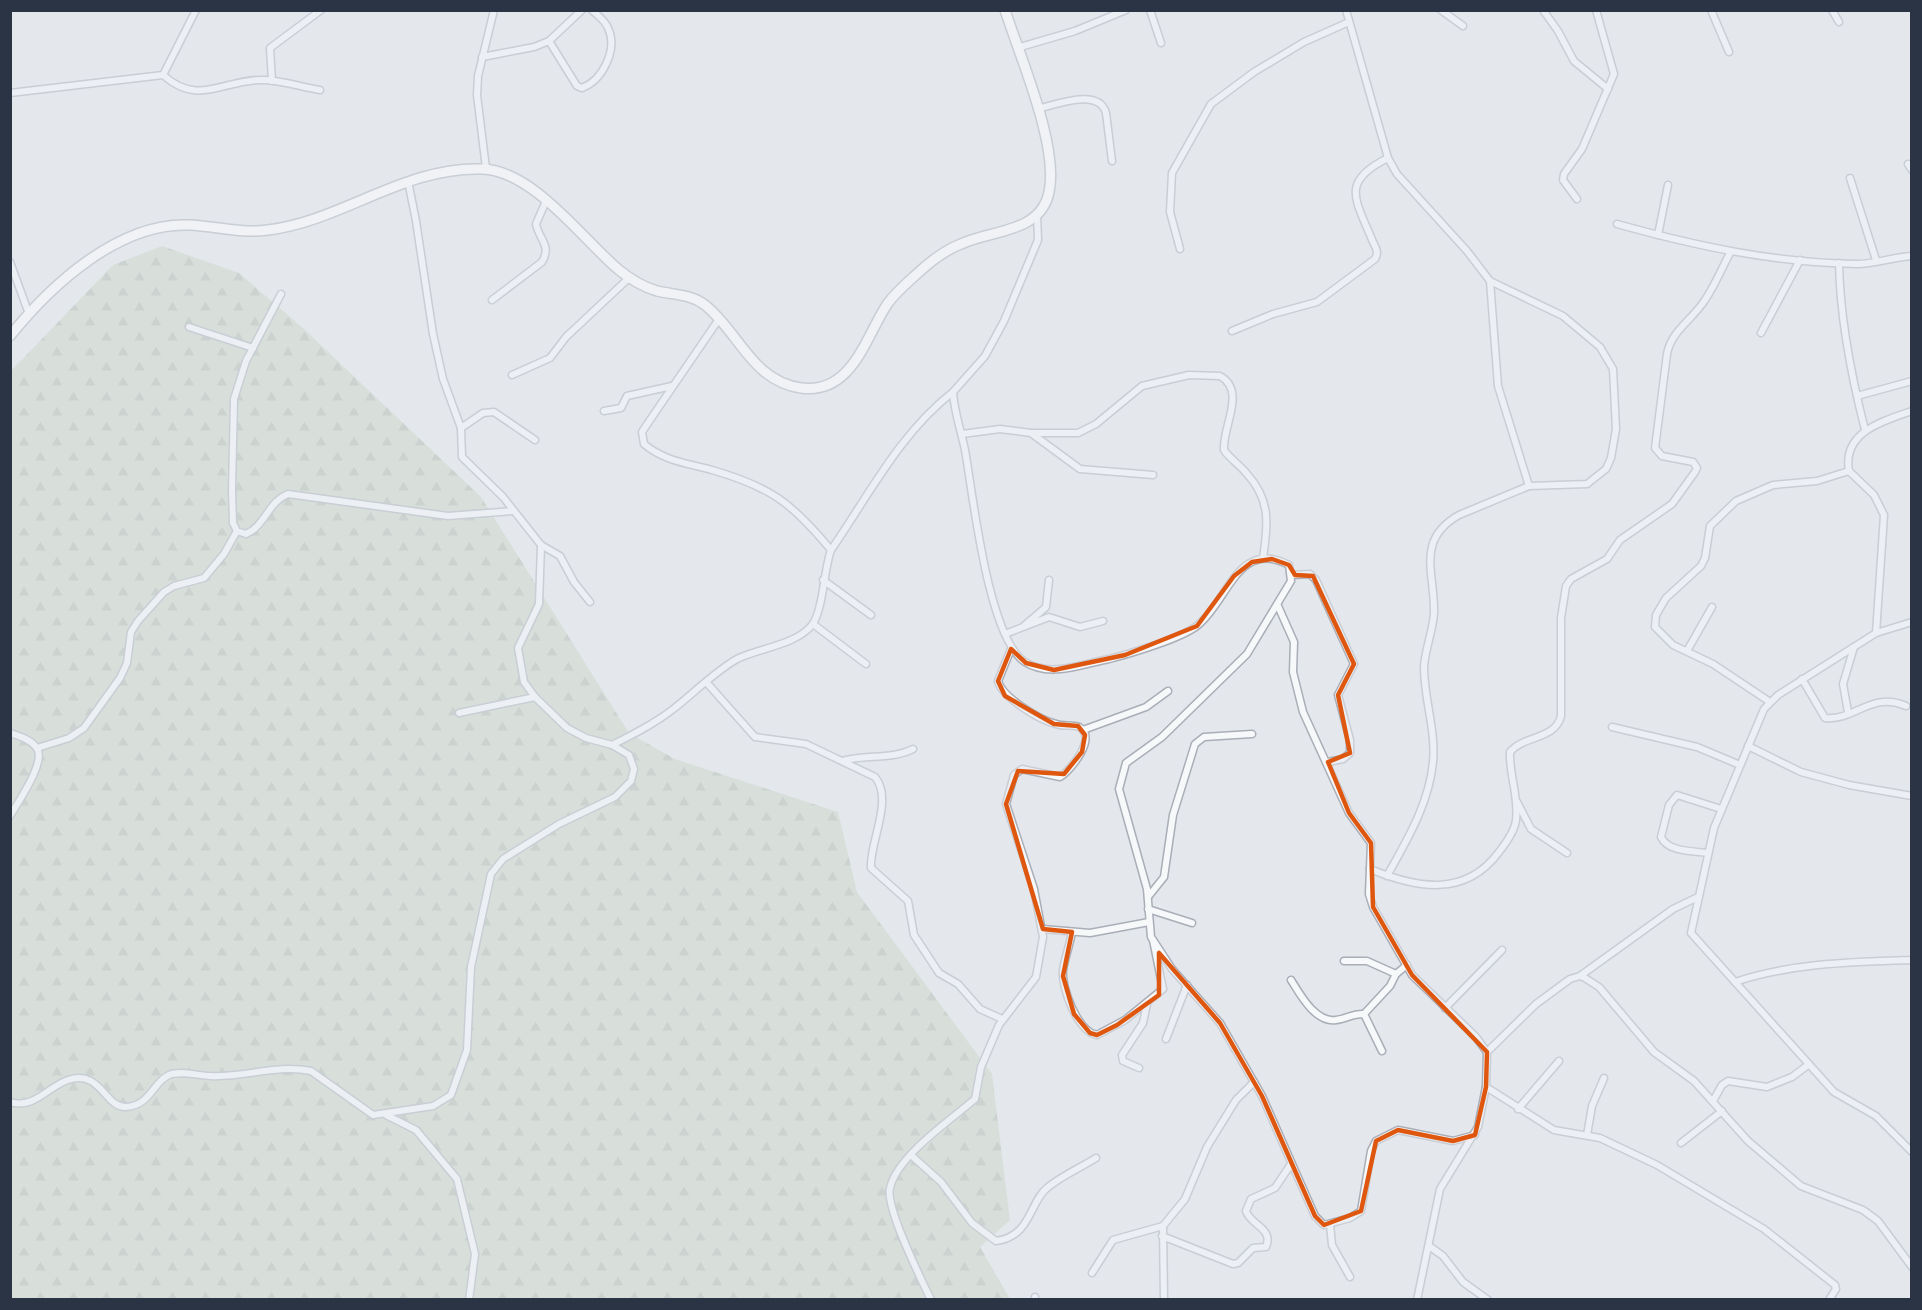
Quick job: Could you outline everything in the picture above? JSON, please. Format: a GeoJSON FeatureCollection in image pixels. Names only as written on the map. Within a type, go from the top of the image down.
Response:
{"type":"FeatureCollection","features":[{"type":"Feature","properties":{"kind":"main road"},"geometry":{"type":"LineString","coordinates":[[10,336],[29,314],[73,272],[101,252],[132,237],[162,228],[188,225],[249,232],[284,228],[408,181],[458,170],[486,168],[505,174],[546,201],[630,277],[653,290],[688,296],[701,302],[719,319],[746,354],[770,376],[801,388],[814,388],[841,376],[853,365],[888,303],[931,262],[958,244],[1013,228],[1037,215],[1049,192],[1050,178],[1046,144],[1005,10]]}},
{"type":"Feature","properties":{"kind":"street"},"geometry":{"type":"LineString","coordinates":[[163,75],[196,10]]}},
{"type":"Feature","properties":{"kind":"street"},"geometry":{"type":"LineString","coordinates":[[272,81],[270,48],[321,10]]}},
{"type":"Feature","properties":{"kind":"street"},"geometry":{"type":"LineString","coordinates":[[486,168],[477,94],[482,57],[494,10]]}},
{"type":"Feature","properties":{"kind":"street"},"geometry":{"type":"LineString","coordinates":[[482,57],[534,47],[549,41],[582,10]]}},
{"type":"Feature","properties":{"kind":"street"},"geometry":{"type":"LineString","coordinates":[[549,41],[577,86],[582,88],[588,86],[606,67],[610,38],[607,24],[592,10]]}},
{"type":"Feature","properties":{"kind":"street"},"geometry":{"type":"LineString","coordinates":[[1017,48],[1075,31],[1126,10]]}},
{"type":"Feature","properties":{"kind":"street"},"geometry":{"type":"LineString","coordinates":[[1150,10],[1161,43]]}},
{"type":"Feature","properties":{"kind":"street"},"geometry":{"type":"LineString","coordinates":[[1346,10],[1388,158],[1397,174],[1444,225],[1490,281],[1563,316],[1600,347],[1613,369],[1616,429],[1611,458],[1606,469],[1587,484],[1529,486],[1451,519],[1432,542],[1430,566],[1434,611],[1424,670],[1433,734],[1432,766],[1425,799],[1413,830],[1387,876]]}},
{"type":"Feature","properties":{"kind":"street"},"geometry":{"type":"LineString","coordinates":[[1441,10],[1463,26]]}},
{"type":"Feature","properties":{"kind":"street"},"geometry":{"type":"LineString","coordinates":[[1543,10],[1558,30],[1574,61],[1608,89]]}},
{"type":"Feature","properties":{"kind":"street"},"geometry":{"type":"LineString","coordinates":[[1577,199],[1563,180],[1564,174],[1582,149],[1614,74],[1596,10]]}},
{"type":"Feature","properties":{"kind":"street"},"geometry":{"type":"LineString","coordinates":[[1711,10],[1729,52]]}},
{"type":"Feature","properties":{"kind":"street"},"geometry":{"type":"LineString","coordinates":[[1832,10],[1839,22]]}},
{"type":"Feature","properties":{"kind":"street"},"geometry":{"type":"LineString","coordinates":[[1179,249],[1170,212],[1172,172],[1211,104],[1254,72],[1304,42],[1349,22]]}},
{"type":"Feature","properties":{"kind":"street"},"geometry":{"type":"LineString","coordinates":[[10,93],[163,75],[183,90],[196,92],[252,81],[272,81],[320,90]]}},
{"type":"Feature","properties":{"kind":"street"},"geometry":{"type":"LineString","coordinates":[[1037,109],[1082,99],[1098,102],[1104,106],[1112,161]]}},
{"type":"Feature","properties":{"kind":"street"},"geometry":{"type":"LineString","coordinates":[[1232,331],[1273,314],[1317,302],[1375,259],[1377,250],[1357,202],[1355,188],[1366,169],[1388,158]]}},
{"type":"Feature","properties":{"kind":"street"},"geometry":{"type":"LineString","coordinates":[[1850,178],[1876,260]]}},
{"type":"Feature","properties":{"kind":"street"},"geometry":{"type":"LineString","coordinates":[[408,181],[443,379],[461,428],[461,450],[465,462],[493,486],[512,511],[530,528],[541,545],[560,556],[574,582],[590,602]]}},
{"type":"Feature","properties":{"kind":"street"},"geometry":{"type":"LineString","coordinates":[[1658,235],[1668,185]]}},
{"type":"Feature","properties":{"kind":"street"},"geometry":{"type":"LineString","coordinates":[[492,300],[542,262],[547,254],[547,247],[536,224],[546,201]]}},
{"type":"Feature","properties":{"kind":"street"},"geometry":{"type":"LineString","coordinates":[[612,745],[669,713],[738,659],[790,639],[813,624],[818,613],[831,550],[898,450],[985,356],[1004,321],[1038,240],[1040,227],[1037,215]]}},
{"type":"Feature","properties":{"kind":"street"},"geometry":{"type":"LineString","coordinates":[[1617,224],[1730,253],[1860,264],[1911,256]]}},
{"type":"Feature","properties":{"kind":"street"},"geometry":{"type":"LineString","coordinates":[[1370,869],[1387,876],[1432,886],[1458,883],[1495,857],[1515,825],[1516,800],[1510,752],[1556,727],[1561,716],[1561,618],[1566,586],[1571,579],[1607,559],[1620,540],[1672,504],[1695,472],[1693,462],[1662,456],[1655,448],[1667,354],[1669,344],[1676,333],[1706,299],[1730,253]]}},
{"type":"Feature","properties":{"kind":"street"},"geometry":{"type":"LineString","coordinates":[[1761,333],[1800,260]]}},
{"type":"Feature","properties":{"kind":"street"},"geometry":{"type":"LineString","coordinates":[[1839,263],[1842,311],[1865,430]]}},
{"type":"Feature","properties":{"kind":"street"},"geometry":{"type":"LineString","coordinates":[[11,267],[29,314]]}},
{"type":"Feature","properties":{"kind":"street"},"geometry":{"type":"LineString","coordinates":[[512,375],[550,358],[566,337],[630,277]]}},
{"type":"Feature","properties":{"kind":"street"},"geometry":{"type":"LineString","coordinates":[[1490,281],[1498,386],[1529,486]]}},
{"type":"Feature","properties":{"kind":"street"},"geometry":{"type":"LineString","coordinates":[[281,294],[239,378],[233,407],[232,501],[233,523],[237,531],[246,534],[253,531],[279,497],[288,494],[448,516],[512,511]]}},
{"type":"Feature","properties":{"kind":"street"},"geometry":{"type":"LineString","coordinates":[[719,319],[642,432],[644,444],[668,460],[713,471],[776,495],[804,517],[831,550]]}},
{"type":"Feature","properties":{"kind":"street"},"geometry":{"type":"LineString","coordinates":[[189,327],[253,348]]}},
{"type":"Feature","properties":{"kind":"street"},"geometry":{"type":"LineString","coordinates":[[962,434],[1000,429],[1031,433],[1078,434],[1096,424],[1142,386],[1189,375],[1220,376],[1229,384],[1233,395],[1224,450],[1256,485],[1268,512],[1263,558]]}},
{"type":"Feature","properties":{"kind":"street"},"geometry":{"type":"LineString","coordinates":[[1857,396],[1911,381]]}},
{"type":"Feature","properties":{"kind":"street"},"geometry":{"type":"LineString","coordinates":[[604,411],[621,408],[624,398],[631,394],[673,386]]}},
{"type":"Feature","properties":{"kind":"street"},"geometry":{"type":"LineString","coordinates":[[953,392],[988,585],[1011,649],[1026,663],[1054,670],[1125,655],[1197,626],[1217,604],[1242,568],[1263,558],[1289,565],[1292,575],[1278,606],[1238,664],[1162,736],[1122,768],[1119,789],[1148,897],[1149,922],[1163,989],[1147,1004],[1102,1033],[1090,1033],[1074,1014],[1064,976],[1072,932]]}},
{"type":"Feature","properties":{"kind":"street"},"geometry":{"type":"LineString","coordinates":[[1876,633],[1884,515],[1874,495],[1849,471],[1850,449],[1865,430],[1911,411]]}},
{"type":"Feature","properties":{"kind":"street"},"geometry":{"type":"LineString","coordinates":[[461,428],[483,413],[494,412],[535,440]]}},
{"type":"Feature","properties":{"kind":"street"},"geometry":{"type":"LineString","coordinates":[[1031,433],[1080,469],[1153,475]]}},
{"type":"Feature","properties":{"kind":"street"},"geometry":{"type":"LineString","coordinates":[[1770,702],[1713,664],[1673,645],[1658,632],[1654,621],[1670,593],[1701,566],[1705,558],[1708,529],[1736,501],[1773,485],[1817,481],[1849,471]]}},
{"type":"Feature","properties":{"kind":"street"},"geometry":{"type":"LineString","coordinates":[[10,733],[37,747],[69,738],[84,728],[120,678],[127,663],[131,632],[138,621],[165,592],[174,586],[204,578],[224,554],[237,531]]}},
{"type":"Feature","properties":{"kind":"street"},"geometry":{"type":"LineString","coordinates":[[386,1115],[433,1106],[446,1100],[453,1091],[467,1050],[471,967],[491,874],[496,866],[503,859],[559,824],[615,797],[631,781],[634,769],[629,755],[612,745],[586,738],[567,728],[535,697],[525,681],[518,648],[539,604],[541,545]]}},
{"type":"Feature","properties":{"kind":"street"},"geometry":{"type":"LineString","coordinates":[[1292,575],[1310,574],[1316,580],[1354,664],[1338,695],[1350,740],[1350,753],[1344,759],[1328,762]]}},
{"type":"Feature","properties":{"kind":"street"},"geometry":{"type":"LineString","coordinates":[[823,580],[871,615]]}},
{"type":"Feature","properties":{"kind":"street"},"geometry":{"type":"LineString","coordinates":[[1024,627],[1046,607],[1049,580]]}},
{"type":"Feature","properties":{"kind":"street"},"geometry":{"type":"LineString","coordinates":[[1278,606],[1294,642],[1293,672],[1300,702],[1349,813],[1368,836],[1372,852],[1370,900],[1418,982],[1476,1037],[1487,1052],[1486,1087],[1475,1135],[1443,1181],[1418,1299]]}},
{"type":"Feature","properties":{"kind":"street"},"geometry":{"type":"LineString","coordinates":[[1688,651],[1712,607]]}},
{"type":"Feature","properties":{"kind":"street"},"geometry":{"type":"LineString","coordinates":[[1005,634],[1049,617],[1080,627],[1103,621]]}},
{"type":"Feature","properties":{"kind":"street"},"geometry":{"type":"LineString","coordinates":[[1911,622],[1876,633],[1770,702],[1760,716],[1721,809],[1708,853],[1691,933],[1834,1092],[1876,1116],[1911,1152]]}},
{"type":"Feature","properties":{"kind":"street"},"geometry":{"type":"LineString","coordinates":[[813,624],[866,664]]}},
{"type":"Feature","properties":{"kind":"street"},"geometry":{"type":"LineString","coordinates":[[1848,712],[1844,684],[1854,647]]}},
{"type":"Feature","properties":{"kind":"street"},"geometry":{"type":"LineString","coordinates":[[931,1299],[889,1197],[892,1180],[943,1123],[975,1099],[981,1067],[1002,1019],[1036,977],[1043,929],[1031,881],[1006,804],[1018,771],[1022,769],[1056,778],[1064,774],[1082,752],[1085,740],[1083,730],[1077,726],[1054,724],[1005,696],[998,681],[1011,649]]}},
{"type":"Feature","properties":{"kind":"street"},"geometry":{"type":"LineString","coordinates":[[1802,680],[1825,718],[1832,718],[1890,700],[1906,706]]}},
{"type":"Feature","properties":{"kind":"street"},"geometry":{"type":"LineString","coordinates":[[707,683],[755,737],[806,744],[875,777],[881,786],[880,830],[871,862],[874,873],[908,901],[914,935],[939,973],[958,984],[980,1009],[1002,1019]]}},
{"type":"Feature","properties":{"kind":"street"},"geometry":{"type":"LineString","coordinates":[[1083,730],[1146,707],[1168,691]]}},
{"type":"Feature","properties":{"kind":"street"},"geometry":{"type":"LineString","coordinates":[[459,713],[535,697]]}},
{"type":"Feature","properties":{"kind":"street"},"geometry":{"type":"LineString","coordinates":[[1612,727],[1697,747],[1740,765]]}},
{"type":"Feature","properties":{"kind":"street"},"geometry":{"type":"LineString","coordinates":[[1148,897],[1164,877],[1173,815],[1195,744],[1203,737],[1252,734]]}},
{"type":"Feature","properties":{"kind":"street"},"geometry":{"type":"LineString","coordinates":[[1748,746],[1802,772],[1911,796]]}},
{"type":"Feature","properties":{"kind":"street"},"geometry":{"type":"LineString","coordinates":[[10,816],[38,766],[37,747]]}},
{"type":"Feature","properties":{"kind":"street"},"geometry":{"type":"LineString","coordinates":[[841,761],[871,755],[897,756],[913,749]]}},
{"type":"Feature","properties":{"kind":"street"},"geometry":{"type":"LineString","coordinates":[[1708,853],[1673,848],[1663,842],[1660,837],[1669,805],[1674,796],[1683,795],[1721,809]]}},
{"type":"Feature","properties":{"kind":"street"},"geometry":{"type":"LineString","coordinates":[[1516,800],[1534,833],[1567,853]]}},
{"type":"Feature","properties":{"kind":"street"},"geometry":{"type":"LineString","coordinates":[[1515,825],[1528,825]]}},
{"type":"Feature","properties":{"kind":"street"},"geometry":{"type":"LineString","coordinates":[[1487,1052],[1536,1004],[1570,979],[1580,976],[1673,909],[1698,897]]}},
{"type":"Feature","properties":{"kind":"street"},"geometry":{"type":"LineString","coordinates":[[1149,909],[1192,923]]}},
{"type":"Feature","properties":{"kind":"street"},"geometry":{"type":"LineString","coordinates":[[1043,929],[1090,933],[1149,922]]}},
{"type":"Feature","properties":{"kind":"street"},"geometry":{"type":"LineString","coordinates":[[1153,940],[1187,985],[1220,1023],[1254,1082],[1315,1216],[1324,1225],[1350,1218],[1361,1210],[1371,1151],[1376,1141],[1398,1130],[1453,1141],[1475,1135]]}},
{"type":"Feature","properties":{"kind":"street"},"geometry":{"type":"LineString","coordinates":[[1445,1008],[1502,950]]}},
{"type":"Feature","properties":{"kind":"street"},"geometry":{"type":"LineString","coordinates":[[1736,982],[1760,974],[1798,967],[1911,960]]}},
{"type":"Feature","properties":{"kind":"street"},"geometry":{"type":"LineString","coordinates":[[1344,961],[1367,961],[1396,974]]}},
{"type":"Feature","properties":{"kind":"street"},"geometry":{"type":"LineString","coordinates":[[1291,980],[1311,1009],[1325,1018],[1336,1020],[1364,1014],[1390,986],[1396,974],[1407,965]]}},
{"type":"Feature","properties":{"kind":"street"},"geometry":{"type":"LineString","coordinates":[[1580,976],[1599,987],[1654,1052],[1694,1081],[1748,1141],[1801,1186],[1863,1210],[1878,1221],[1911,1267]]}},
{"type":"Feature","properties":{"kind":"street"},"geometry":{"type":"LineString","coordinates":[[1166,1039],[1187,985]]}},
{"type":"Feature","properties":{"kind":"street"},"geometry":{"type":"LineString","coordinates":[[1139,1068],[1125,1063],[1122,1055],[1143,1023],[1147,1004]]}},
{"type":"Feature","properties":{"kind":"street"},"geometry":{"type":"LineString","coordinates":[[1364,1014],[1382,1051]]}},
{"type":"Feature","properties":{"kind":"street"},"geometry":{"type":"LineString","coordinates":[[1518,1109],[1560,1061]]}},
{"type":"Feature","properties":{"kind":"street"},"geometry":{"type":"LineString","coordinates":[[1713,1101],[1722,1085],[1728,1081],[1767,1087],[1792,1077],[1808,1065]]}},
{"type":"Feature","properties":{"kind":"street"},"geometry":{"type":"LineString","coordinates":[[10,1102],[23,1104],[69,1079],[81,1079],[101,1087],[114,1103],[128,1107],[144,1101],[165,1078],[176,1073],[213,1076],[263,1069],[299,1068],[311,1071],[368,1112],[386,1115],[416,1130],[457,1179],[475,1254],[469,1299]]}},
{"type":"Feature","properties":{"kind":"street"},"geometry":{"type":"LineString","coordinates":[[1587,1135],[1592,1106],[1604,1078]]}},
{"type":"Feature","properties":{"kind":"street"},"geometry":{"type":"LineString","coordinates":[[1164,1299],[1163,1226],[1185,1199],[1207,1147],[1236,1100],[1254,1082]]}},
{"type":"Feature","properties":{"kind":"street"},"geometry":{"type":"LineString","coordinates":[[1486,1087],[1554,1130],[1600,1138],[1650,1161],[1764,1229],[1835,1285],[1836,1289],[1829,1299]]}},
{"type":"Feature","properties":{"kind":"street"},"geometry":{"type":"LineString","coordinates":[[1681,1143],[1722,1111]]}},
{"type":"Feature","properties":{"kind":"street"},"geometry":{"type":"LineString","coordinates":[[912,1156],[941,1182],[972,1223],[996,1241],[1005,1239],[1028,1221],[1048,1187],[1096,1158]]}},
{"type":"Feature","properties":{"kind":"street"},"geometry":{"type":"LineString","coordinates":[[1162,1236],[1233,1264],[1238,1263],[1254,1248],[1266,1247],[1268,1242],[1264,1229],[1248,1216],[1246,1211],[1251,1199],[1275,1188],[1291,1164]]}},
{"type":"Feature","properties":{"kind":"street"},"geometry":{"type":"LineString","coordinates":[[1330,1224],[1332,1245],[1350,1276]]}},
{"type":"Feature","properties":{"kind":"street"},"geometry":{"type":"LineString","coordinates":[[1092,1272],[1113,1240],[1163,1226]]}},
{"type":"Feature","properties":{"kind":"street"},"geometry":{"type":"LineString","coordinates":[[1429,1246],[1443,1256],[1463,1282],[1488,1299]]}},
{"type":"Feature","properties":{"kind":"highlighted area"},"geometry":{"type":"Polygon","coordinates":[[[1272,559],[1289,565],[1295,575],[1313,576],[1354,664],[1338,695],[1350,753],[1328,762],[1349,813],[1371,843],[1373,907],[1412,975],[1487,1052],[1486,1087],[1475,1135],[1453,1141],[1398,1130],[1376,1141],[1361,1211],[1324,1225],[1315,1216],[1262,1096],[1220,1023],[1159,953],[1159,995],[1117,1025],[1097,1035],[1090,1033],[1074,1014],[1063,976],[1072,932],[1043,929],[1006,804],[1018,771],[1064,774],[1082,752],[1085,735],[1078,726],[1054,724],[1005,696],[998,681],[1011,649],[1026,663],[1054,670],[1125,655],[1197,626],[1234,576],[1252,562],[1272,559]]]}},
{"type":"Feature","properties":{"kind":"green space"},"geometry":{"type":"Polygon","coordinates":[[[162,246],[239,273],[303,328],[481,497],[629,733],[675,759],[838,812],[857,892],[992,1074],[1010,1220],[980,1247],[1010,1299],[11,1299],[10,372],[113,265],[162,246]]]}}]}
